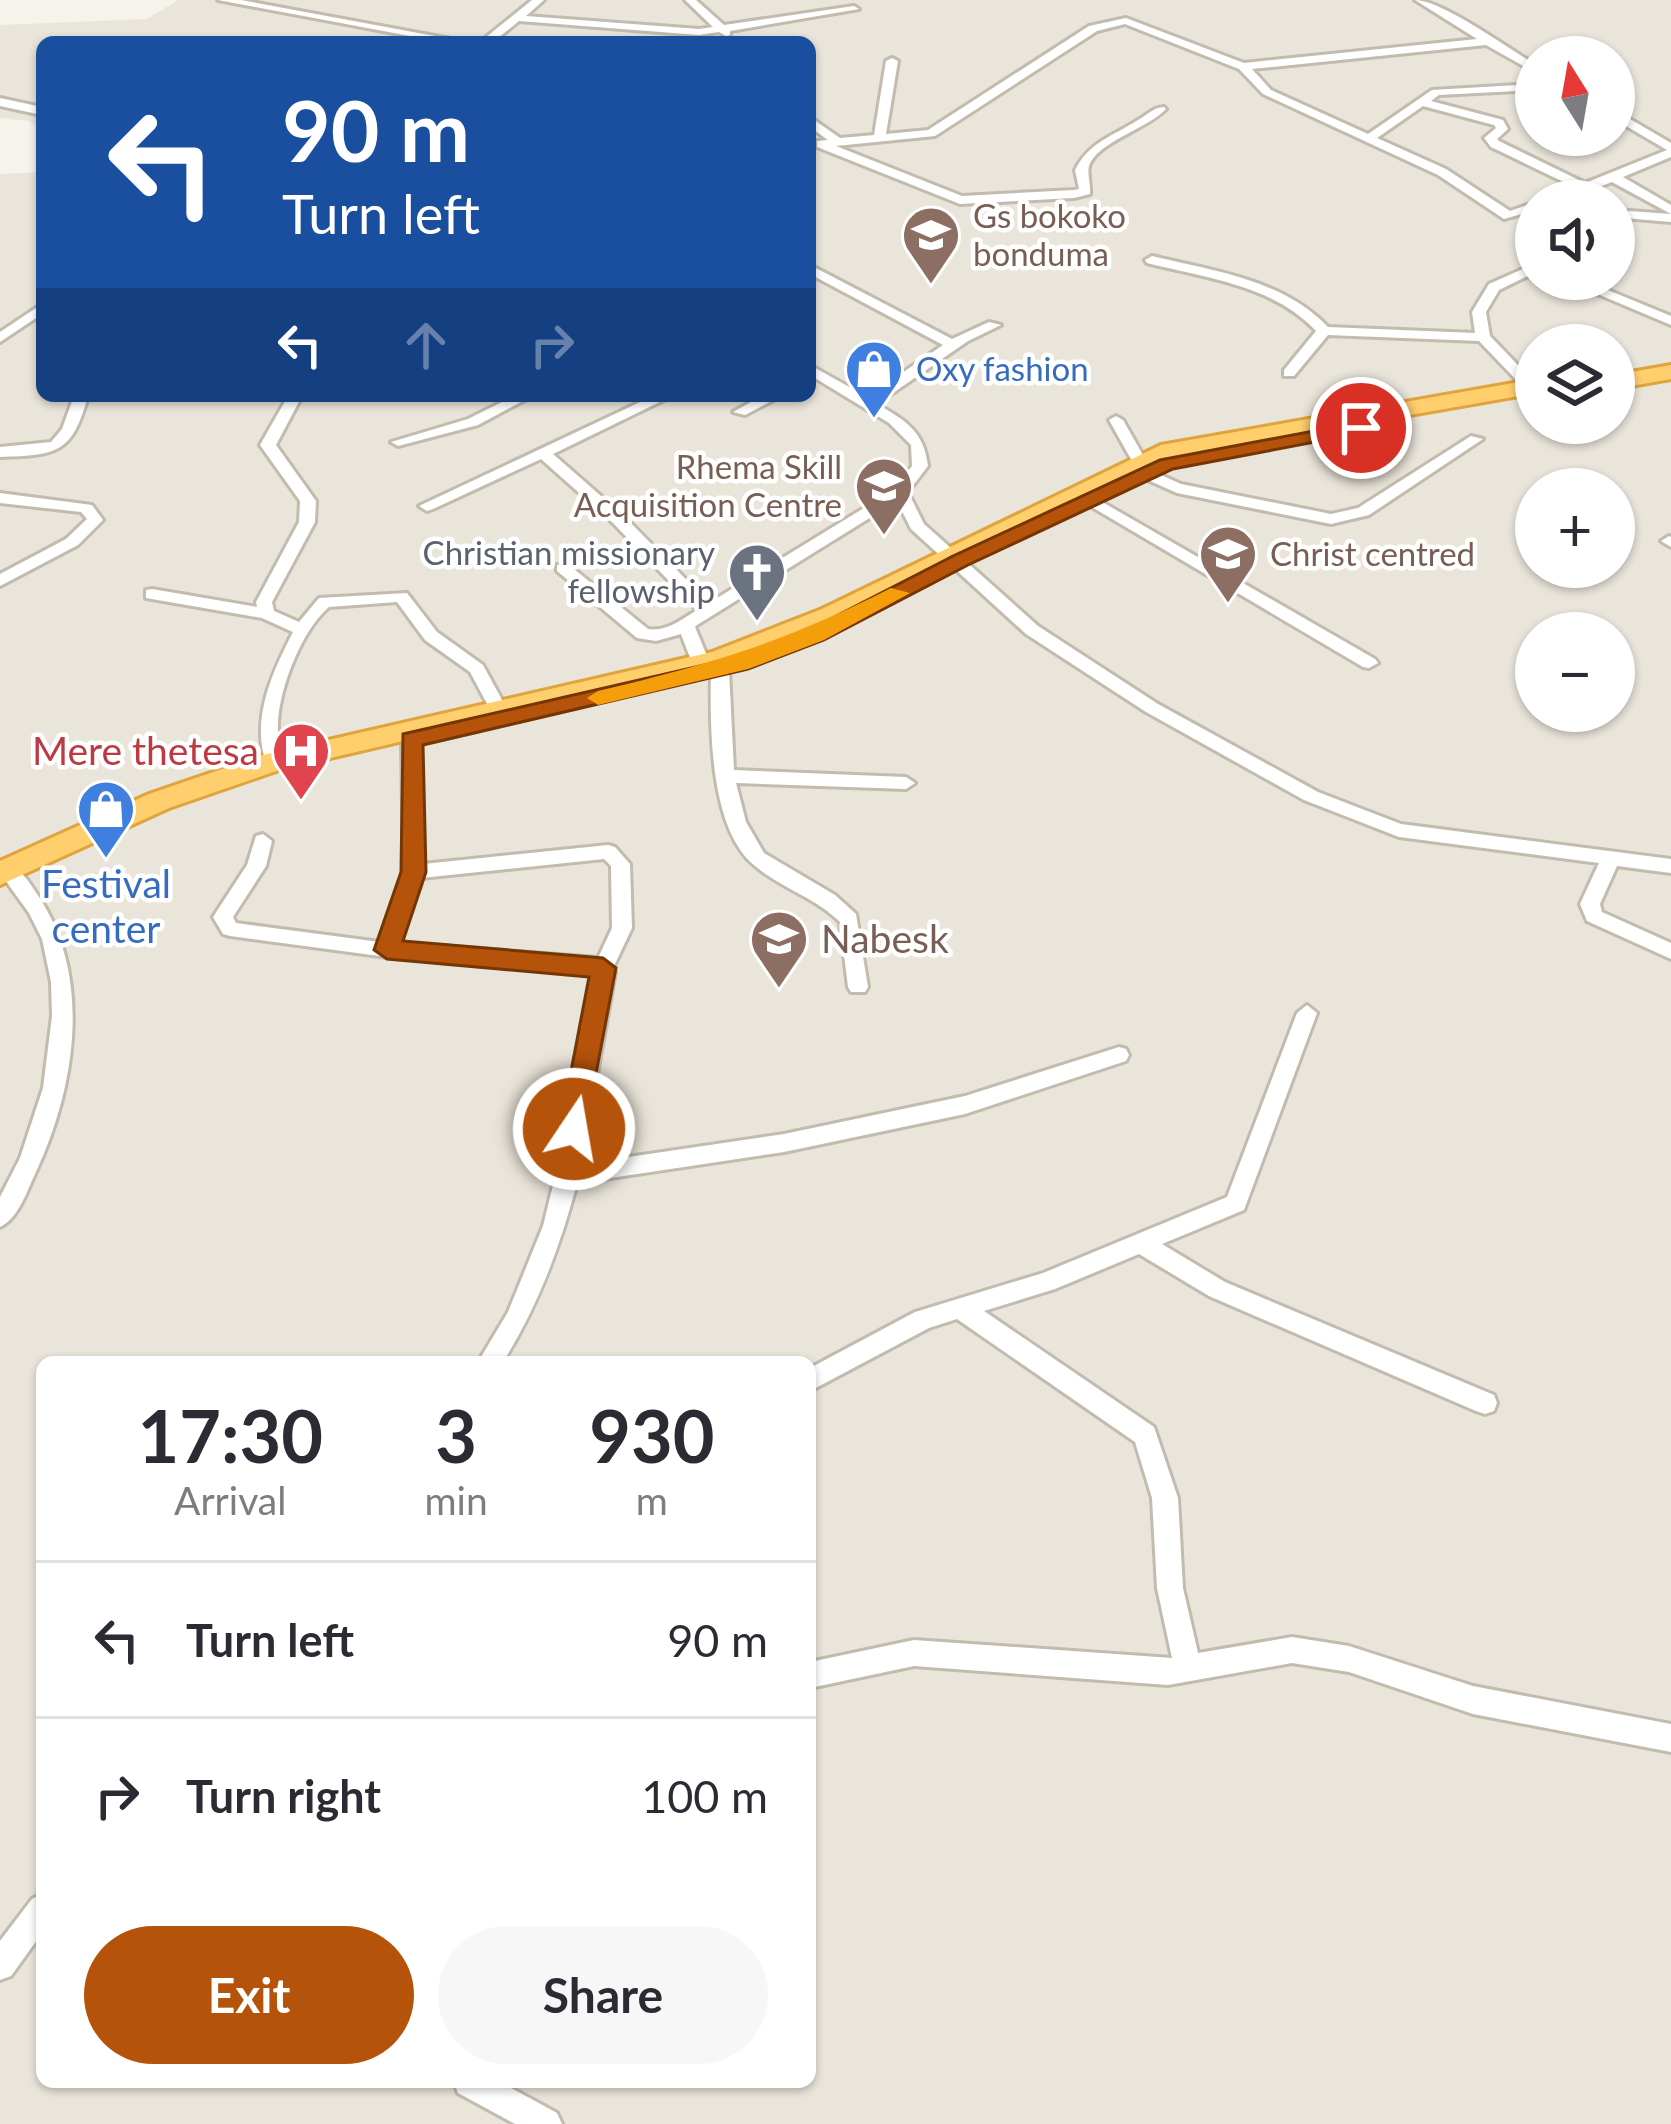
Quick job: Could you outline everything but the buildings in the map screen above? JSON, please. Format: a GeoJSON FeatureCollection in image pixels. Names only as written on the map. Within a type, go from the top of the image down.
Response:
{"type":"FeatureCollection","features":[{"type":"Feature","properties":{"kind":"highway"},"geometry":{"type":"LineString","coordinates":[[1635,369],[1671,363]]}},
{"type":"Feature","properties":{"kind":"highway"},"geometry":{"type":"LineString","coordinates":[[1635,378],[1671,372]]}},
{"type":"Feature","properties":{"kind":"highway"},"geometry":{"type":"LineString","coordinates":[[6,876],[221,790],[711,667],[817,635],[956,556],[1142,468],[1515,394]]}},
{"type":"Feature","properties":{"kind":"highway"},"geometry":{"type":"LineString","coordinates":[[956,556],[1090,500],[1142,468]]}},
{"type":"Feature","properties":{"kind":"highway"},"geometry":{"type":"LineString","coordinates":[[6,876],[159,801],[273,762],[498,709],[711,667]]}},
{"type":"Feature","properties":{"kind":"street"},"geometry":{"type":"LineString","coordinates":[[223,0],[427,36]]}},
{"type":"Feature","properties":{"kind":"street"},"geometry":{"type":"LineString","coordinates":[[494,36],[539,0]]}},
{"type":"Feature","properties":{"kind":"street"},"geometry":{"type":"LineString","coordinates":[[690,0],[730,36]]}},
{"type":"Feature","properties":{"kind":"street"},"geometry":{"type":"LineString","coordinates":[[1420,0],[1515,57]]}},
{"type":"Feature","properties":{"kind":"street"},"geometry":{"type":"LineString","coordinates":[[516,18],[640,32],[724,30],[854,9]]}},
{"type":"Feature","properties":{"kind":"street"},"geometry":{"type":"LineString","coordinates":[[823,144],[931,133],[1097,26],[1126,21],[1243,68],[1268,92],[1442,172],[1509,216],[1515,214]]}},
{"type":"Feature","properties":{"kind":"street"},"geometry":{"type":"LineString","coordinates":[[1243,68],[1490,41]]}},
{"type":"Feature","properties":{"kind":"street"},"geometry":{"type":"LineString","coordinates":[[879,140],[892,61]]}},
{"type":"Feature","properties":{"kind":"street"},"geometry":{"type":"LineString","coordinates":[[1369,138],[1445,91],[1515,88]]}},
{"type":"Feature","properties":{"kind":"street"},"geometry":{"type":"LineString","coordinates":[[0,102],[36,110]]}},
{"type":"Feature","properties":{"kind":"street"},"geometry":{"type":"LineString","coordinates":[[1421,102],[1499,123],[1502,129],[1490,138],[1495,144],[1569,180]]}},
{"type":"Feature","properties":{"kind":"street"},"geometry":{"type":"LineString","coordinates":[[823,144],[960,200],[1074,194],[1086,191],[1081,170],[1090,152],[1146,123],[1160,109]]}},
{"type":"Feature","properties":{"kind":"street"},"geometry":{"type":"LineString","coordinates":[[1635,128],[1671,151]]}},
{"type":"Feature","properties":{"kind":"street"},"geometry":{"type":"LineString","coordinates":[[1605,180],[1671,151]]}},
{"type":"Feature","properties":{"kind":"street"},"geometry":{"type":"LineString","coordinates":[[1613,177],[1671,214]]}},
{"type":"Feature","properties":{"kind":"street"},"geometry":{"type":"LineString","coordinates":[[1635,215],[1671,214]]}},
{"type":"Feature","properties":{"kind":"street"},"geometry":{"type":"LineString","coordinates":[[1152,260],[1284,300],[1311,313],[1324,331]]}},
{"type":"Feature","properties":{"kind":"street"},"geometry":{"type":"LineString","coordinates":[[816,272],[953,345]]}},
{"type":"Feature","properties":{"kind":"street"},"geometry":{"type":"LineString","coordinates":[[1515,276],[1494,286],[1479,311],[1483,337],[1515,370]]}},
{"type":"Feature","properties":{"kind":"street"},"geometry":{"type":"LineString","coordinates":[[1620,300],[1671,321]]}},
{"type":"Feature","properties":{"kind":"street"},"geometry":{"type":"LineString","coordinates":[[4,332],[36,312]]}},
{"type":"Feature","properties":{"kind":"street"},"geometry":{"type":"LineString","coordinates":[[867,404],[953,345],[994,325]]}},
{"type":"Feature","properties":{"kind":"street"},"geometry":{"type":"LineString","coordinates":[[1324,331],[1483,337]]}},
{"type":"Feature","properties":{"kind":"street"},"geometry":{"type":"LineString","coordinates":[[1289,373],[1324,331]]}},
{"type":"Feature","properties":{"kind":"street"},"geometry":{"type":"LineString","coordinates":[[563,568],[643,634],[656,636],[686,626],[706,609],[900,492],[913,479],[922,454],[909,431],[816,376]]}},
{"type":"Feature","properties":{"kind":"street"},"geometry":{"type":"LineString","coordinates":[[0,452],[62,446],[71,438],[80,402]]}},
{"type":"Feature","properties":{"kind":"street"},"geometry":{"type":"LineString","coordinates":[[266,614],[270,582],[307,522],[308,501],[268,445],[292,402]]}},
{"type":"Feature","properties":{"kind":"street"},"geometry":{"type":"LineString","coordinates":[[398,442],[473,422],[513,402]]}},
{"type":"Feature","properties":{"kind":"street"},"geometry":{"type":"LineString","coordinates":[[428,506],[652,402]]}},
{"type":"Feature","properties":{"kind":"street"},"geometry":{"type":"LineString","coordinates":[[740,412],[761,402]]}},
{"type":"Feature","properties":{"kind":"street"},"geometry":{"type":"LineString","coordinates":[[1116,420],[1142,468],[1178,488],[1331,518],[1350,517],[1395,494],[1476,439]]}},
{"type":"Feature","properties":{"kind":"street"},"geometry":{"type":"LineString","coordinates":[[543,453],[620,520],[706,609]]}},
{"type":"Feature","properties":{"kind":"street"},"geometry":{"type":"LineString","coordinates":[[900,492],[916,526],[956,556],[1000,604],[1082,666],[1310,796],[1399,830],[1671,866]]}},
{"type":"Feature","properties":{"kind":"street"},"geometry":{"type":"LineString","coordinates":[[0,498],[86,508],[95,520],[72,542],[0,581]]}},
{"type":"Feature","properties":{"kind":"street"},"geometry":{"type":"LineString","coordinates":[[1090,500],[1295,625],[1369,663]]}},
{"type":"Feature","properties":{"kind":"street"},"geometry":{"type":"LineString","coordinates":[[152,594],[266,614],[303,630]]}},
{"type":"Feature","properties":{"kind":"street"},"geometry":{"type":"LineString","coordinates":[[273,762],[270,716],[303,630],[316,606],[325,602],[401,597],[431,636],[477,669],[498,709]]}},
{"type":"Feature","properties":{"kind":"street"},"geometry":{"type":"LineString","coordinates":[[686,626],[711,667],[727,776],[743,841],[756,857],[812,889],[849,919],[858,986]]}},
{"type":"Feature","properties":{"kind":"street"},"geometry":{"type":"LineString","coordinates":[[387,950],[414,872],[411,740]]}},
{"type":"Feature","properties":{"kind":"street"},"geometry":{"type":"LineString","coordinates":[[727,776],[906,783]]}},
{"type":"Feature","properties":{"kind":"street"},"geometry":{"type":"LineString","coordinates":[[263,841],[256,866],[223,917],[230,929],[387,950],[603,968]]}},
{"type":"Feature","properties":{"kind":"street"},"geometry":{"type":"LineString","coordinates":[[414,872],[608,852],[620,864],[622,928],[603,968],[564,1176],[533,1293],[494,1356]]}},
{"type":"Feature","properties":{"kind":"street"},"geometry":{"type":"LineString","coordinates":[[1610,859],[1590,904],[1594,916],[1671,952]]}},
{"type":"Feature","properties":{"kind":"street"},"geometry":{"type":"LineString","coordinates":[[0,1217],[21,1186],[44,1126],[56,1070],[62,999],[56,952],[46,924],[6,876]]}},
{"type":"Feature","properties":{"kind":"street"},"geometry":{"type":"LineString","coordinates":[[816,1377],[923,1319],[1047,1282],[1236,1202],[1307,1013]]}},
{"type":"Feature","properties":{"kind":"street"},"geometry":{"type":"LineString","coordinates":[[564,1176],[784,1143],[965,1105],[1119,1055]]}},
{"type":"Feature","properties":{"kind":"street"},"geometry":{"type":"LineString","coordinates":[[1142,1244],[1217,1289],[1485,1403]]}},
{"type":"Feature","properties":{"kind":"street"},"geometry":{"type":"LineString","coordinates":[[960,1308],[1116,1421],[1144,1436],[1165,1498],[1170,1588],[1188,1671]]}},
{"type":"Feature","properties":{"kind":"street"},"geometry":{"type":"LineString","coordinates":[[816,1674],[914,1653],[1188,1671],[1292,1650],[1348,1659],[1473,1700],[1671,1738]]}},
{"type":"Feature","properties":{"kind":"street"},"geometry":{"type":"LineString","coordinates":[[0,1965],[36,1917]]}},
{"type":"Feature","properties":{"kind":"street"},"geometry":{"type":"LineString","coordinates":[[480,2088],[546,2124]]}},
{"type":"Feature","properties":{"kind":"shaded area"},"geometry":{"type":"Polygon","coordinates":[[[178,0],[1671,0],[1671,2124],[0,2124],[0,174],[36,172],[36,402],[816,402],[816,36],[36,36],[36,126],[29,121],[0,118],[0,25],[147,19],[178,0]]]}},
{"type":"Feature","properties":{"kind":"slow traffic"},"geometry":{"type":"LineString","coordinates":[[598,698],[740,664],[817,635],[899,593]]}},
{"type":"Feature","properties":{"kind":"place","name":"Gs bokoko bonduma"},"geometry":{"type":"Point","coordinates":[931,286]}},
{"type":"Feature","properties":{"kind":"place","name":"Oxy fashion"},"geometry":{"type":"Point","coordinates":[874,420]}},
{"type":"Feature","properties":{"kind":"place","name":"Rhema Skill Acquisition Centre"},"geometry":{"type":"Point","coordinates":[884,537]}},
{"type":"Feature","properties":{"kind":"place","name":"Christ centred"},"geometry":{"type":"Point","coordinates":[1228,605]}},
{"type":"Feature","properties":{"kind":"place","name":"Christian missionary fellowship"},"geometry":{"type":"Point","coordinates":[757,623]}},
{"type":"Feature","properties":{"kind":"place","name":"Mere thetesa"},"geometry":{"type":"Point","coordinates":[301,802]}},
{"type":"Feature","properties":{"kind":"place","name":"Festival center"},"geometry":{"type":"Point","coordinates":[106,860]}},
{"type":"Feature","properties":{"kind":"place","name":"Nabesk"},"geometry":{"type":"Point","coordinates":[779,990]}},
{"type":"Feature","properties":{"kind":"route"},"geometry":{"type":"LineString","coordinates":[[574,1129],[603,968],[387,950],[414,872],[411,740],[740,664],[817,635],[960,560],[1167,464],[1361,428]]}}]}
